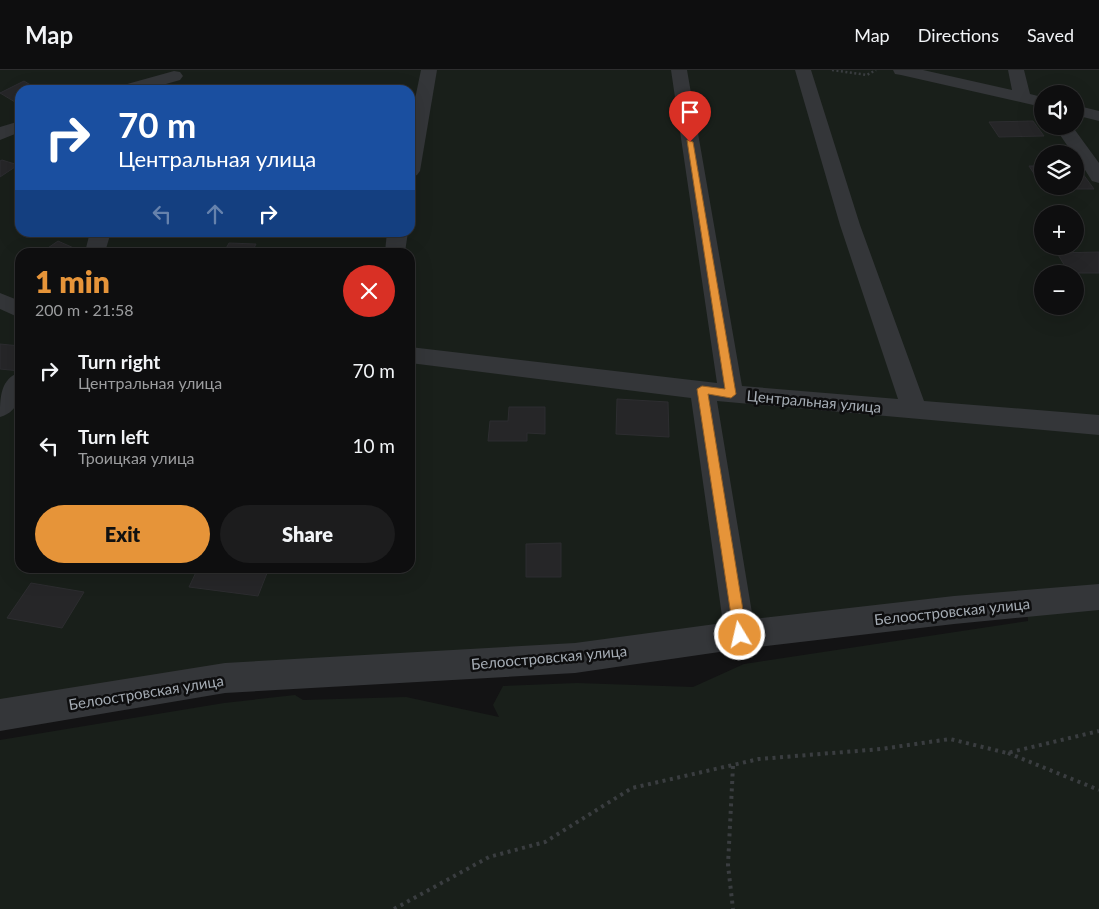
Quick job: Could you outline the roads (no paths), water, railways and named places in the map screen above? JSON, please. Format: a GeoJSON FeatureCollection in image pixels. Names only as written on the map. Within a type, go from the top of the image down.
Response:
{"type":"FeatureCollection","features":[{"type":"Feature","properties":{"kind":"street"},"geometry":{"type":"LineString","coordinates":[[415,144],[429,70]]}},
{"type":"Feature","properties":{"kind":"street"},"geometry":{"type":"LineString","coordinates":[[679,70],[703,232],[731,394]]}},
{"type":"Feature","properties":{"kind":"street"},"geometry":{"type":"LineString","coordinates":[[803,70],[850,225],[914,409]]}},
{"type":"Feature","properties":{"kind":"street"},"geometry":{"type":"LineString","coordinates":[[901,70],[1034,100]]}},
{"type":"Feature","properties":{"kind":"street"},"geometry":{"type":"LineString","coordinates":[[1016,70],[1022,97]]}},
{"type":"Feature","properties":{"kind":"street"},"geometry":{"type":"LineString","coordinates":[[147,85],[173,79]]}},
{"type":"Feature","properties":{"kind":"street"},"geometry":{"type":"LineString","coordinates":[[1084,112],[1099,116]]}},
{"type":"Feature","properties":{"kind":"street"},"geometry":{"type":"LineString","coordinates":[[0,134],[15,128]]}},
{"type":"Feature","properties":{"kind":"street"},"geometry":{"type":"LineString","coordinates":[[1069,135],[1099,177]]}},
{"type":"Feature","properties":{"kind":"street"},"geometry":{"type":"LineString","coordinates":[[0,300],[15,308]]}},
{"type":"Feature","properties":{"kind":"street","name":"Центральная улица"},"geometry":{"type":"LineString","coordinates":[[415,356],[731,394],[1099,425]]}},
{"type":"Feature","properties":{"kind":"street"},"geometry":{"type":"LineString","coordinates":[[0,408],[15,388]]}},
{"type":"Feature","properties":{"kind":"street"},"geometry":{"type":"LineString","coordinates":[[702,389],[740,635]]}},
{"type":"Feature","properties":{"kind":"street","name":"Белоостровская улица"},"geometry":{"type":"LineString","coordinates":[[0,715],[225,678],[575,658],[740,635],[954,610],[1099,597]]}}]}
